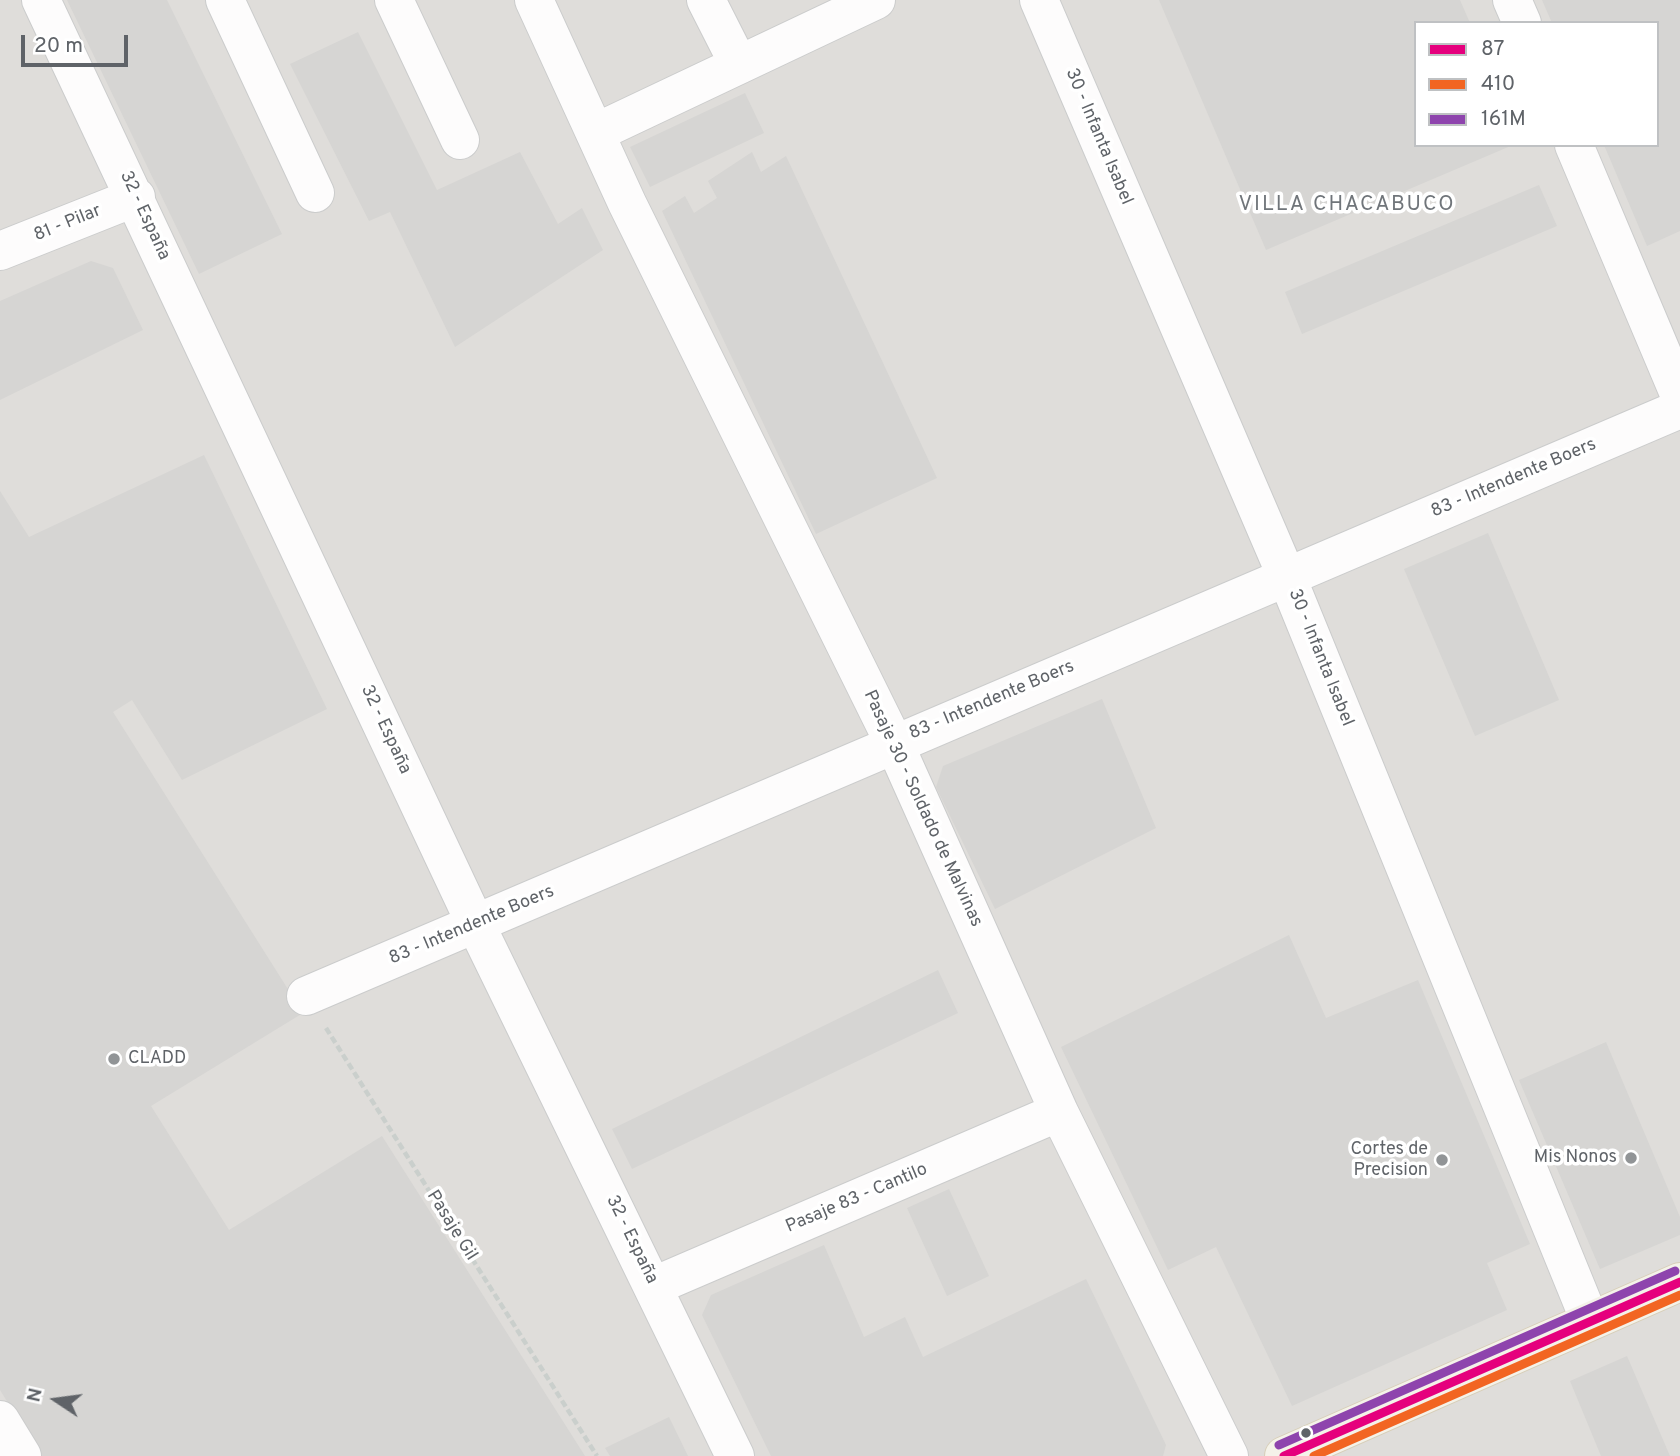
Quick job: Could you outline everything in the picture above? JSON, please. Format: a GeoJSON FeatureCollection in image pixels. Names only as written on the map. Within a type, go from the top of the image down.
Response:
{"type":"FeatureCollection","features":[{"type":"Feature","properties":{"kind":"main road"},"geometry":{"type":"LineString","coordinates":[[1284,1456],[1680,1282]]}},
{"type":"Feature","properties":{"kind":"street","name":"32 - España"},"geometry":{"type":"LineString","coordinates":[[41,0],[136,197],[476,925],[735,1456]]}},
{"type":"Feature","properties":{"kind":"street"},"geometry":{"type":"LineString","coordinates":[[225,0],[315,193]]}},
{"type":"Feature","properties":{"kind":"street"},"geometry":{"type":"LineString","coordinates":[[394,0],[460,140]]}},
{"type":"Feature","properties":{"kind":"street","name":"Pasaje 30 - Soldado de Malvinas"},"geometry":{"type":"LineString","coordinates":[[534,0],[627,203],[894,743],[1059,1111],[1228,1456]]}},
{"type":"Feature","properties":{"kind":"street"},"geometry":{"type":"LineString","coordinates":[[706,0],[739,65]]}},
{"type":"Feature","properties":{"kind":"street","name":"30 - Infanta Isabel"},"geometry":{"type":"LineString","coordinates":[[1039,0],[1286,575],[1590,1321]]}},
{"type":"Feature","properties":{"kind":"street"},"geometry":{"type":"LineString","coordinates":[[1512,0],[1521,21]]}},
{"type":"Feature","properties":{"kind":"street"},"geometry":{"type":"LineString","coordinates":[[595,133],[867,2]]}},
{"type":"Feature","properties":{"kind":"street"},"geometry":{"type":"LineString","coordinates":[[1575,147],[1680,396]]}},
{"type":"Feature","properties":{"kind":"street","name":"81 - Pilar"},"geometry":{"type":"LineString","coordinates":[[0,251],[136,197]]}},
{"type":"Feature","properties":{"kind":"street","name":"83 - Intendente Boers"},"geometry":{"type":"LineString","coordinates":[[306,996],[1680,408]]}},
{"type":"Feature","properties":{"kind":"street","name":"Pasaje 83 - Cantilo"},"geometry":{"type":"LineString","coordinates":[[654,1286],[1059,1111]]}},
{"type":"Feature","properties":{"kind":"street"},"geometry":{"type":"LineString","coordinates":[[0,1420],[22,1456]]}},
{"type":"Feature","properties":{"kind":"path","name":"Pasaje Gil"},"geometry":{"type":"LineString","coordinates":[[306,996],[597,1456]]}},
{"type":"Feature","properties":{"kind":"shaded area"},"geometry":{"type":"Polygon","coordinates":[[[0,0],[1680,0],[1680,1456],[0,1456],[0,0]]]}},
{"type":"Feature","properties":{"kind":"building"},"geometry":{"type":"Polygon","coordinates":[[[67,0],[167,0],[282,234],[199,274],[67,0]]]}},
{"type":"Feature","properties":{"kind":"building"},"geometry":{"type":"Polygon","coordinates":[[[1159,0],[1460,0],[1469,21],[1414,21],[1414,147],[1508,147],[1266,250],[1159,0]]]}},
{"type":"Feature","properties":{"kind":"building"},"geometry":{"type":"Polygon","coordinates":[[[1542,0],[1680,0],[1680,231],[1647,246],[1605,147],[1659,147],[1659,21],[1551,21],[1542,0]]]}},
{"type":"Feature","properties":{"kind":"building"},"geometry":{"type":"Polygon","coordinates":[[[358,32],[437,190],[520,152],[558,224],[582,208],[603,250],[455,347],[390,212],[369,221],[290,64],[358,32]]]}},
{"type":"Feature","properties":{"kind":"building"},"geometry":{"type":"Polygon","coordinates":[[[745,93],[764,133],[650,187],[630,147],[745,93]]]}},
{"type":"Feature","properties":{"kind":"building"},"geometry":{"type":"Polygon","coordinates":[[[752,152],[761,172],[786,156],[937,478],[816,534],[662,211],[685,196],[694,213],[717,198],[708,181],[752,152]]]}},
{"type":"Feature","properties":{"kind":"building"},"geometry":{"type":"Polygon","coordinates":[[[1539,185],[1557,226],[1302,334],[1285,292],[1539,185]]]}},
{"type":"Feature","properties":{"kind":"building"},"geometry":{"type":"Polygon","coordinates":[[[91,261],[113,268],[143,330],[0,400],[0,301],[91,261]]]}},
{"type":"Feature","properties":{"kind":"building","name":"CLADD"},"geometry":{"type":"Polygon","coordinates":[[[204,455],[327,709],[182,780],[132,700],[113,712],[303,1013],[151,1106],[229,1230],[382,1136],[585,1456],[41,1456],[0,1390],[0,491],[29,537],[204,455]]]}},
{"type":"Feature","properties":{"kind":"building"},"geometry":{"type":"Polygon","coordinates":[[[1488,533],[1559,700],[1475,736],[1404,569],[1488,533]]]}},
{"type":"Feature","properties":{"kind":"building"},"geometry":{"type":"Polygon","coordinates":[[[1102,699],[1156,828],[995,909],[936,787],[943,766],[1102,699]]]}},
{"type":"Feature","properties":{"kind":"building"},"geometry":{"type":"Polygon","coordinates":[[[1289,935],[1326,1018],[1418,980],[1530,1244],[1487,1263],[1507,1310],[1292,1406],[1216,1247],[1168,1270],[1061,1047],[1289,935]]]}},
{"type":"Feature","properties":{"kind":"building"},"geometry":{"type":"Polygon","coordinates":[[[938,970],[958,1013],[632,1169],[612,1129],[938,970]]]}},
{"type":"Feature","properties":{"kind":"building"},"geometry":{"type":"Polygon","coordinates":[[[1606,1042],[1680,1217],[1680,1235],[1600,1269],[1519,1080],[1606,1042]]]}},
{"type":"Feature","properties":{"kind":"building"},"geometry":{"type":"Polygon","coordinates":[[[949,1189],[989,1276],[947,1296],[907,1208],[949,1189]]]}},
{"type":"Feature","properties":{"kind":"building"},"geometry":{"type":"Polygon","coordinates":[[[824,1245],[864,1337],[905,1317],[923,1357],[1086,1279],[1166,1445],[1163,1456],[771,1456],[702,1315],[711,1295],[824,1245]]]}},
{"type":"Feature","properties":{"kind":"building"},"geometry":{"type":"Polygon","coordinates":[[[1627,1356],[1670,1456],[1601,1456],[1570,1381],[1627,1356]]]}},
{"type":"Feature","properties":{"kind":"building"},"geometry":{"type":"Polygon","coordinates":[[[669,1417],[688,1456],[610,1456],[605,1448],[669,1417]]]}},
{"type":"Feature","properties":{"kind":"transit line","name":"161M"},"geometry":{"type":"LineString","coordinates":[[1279,1445],[1675,1271]]}},
{"type":"Feature","properties":{"kind":"transit line","name":"87"},"geometry":{"type":"LineString","coordinates":[[1284,1456],[1680,1282]]}},
{"type":"Feature","properties":{"kind":"transit line","name":"410"},"geometry":{"type":"LineString","coordinates":[[1314,1456],[1680,1295]]}},
{"type":"Feature","properties":{"kind":"place","name":"CLADD"},"geometry":{"type":"Point","coordinates":[114,1059]}},
{"type":"Feature","properties":{"kind":"place","name":"Mis Nonos"},"geometry":{"type":"Point","coordinates":[1631,1158]}},
{"type":"Feature","properties":{"kind":"place","name":"Cortes de Precision"},"geometry":{"type":"Point","coordinates":[1442,1160]}},
{"type":"Feature","properties":{"kind":"district","name":"VILLA CHACABUCO"},"geometry":{"type":"Point","coordinates":[1347,206]}}]}
